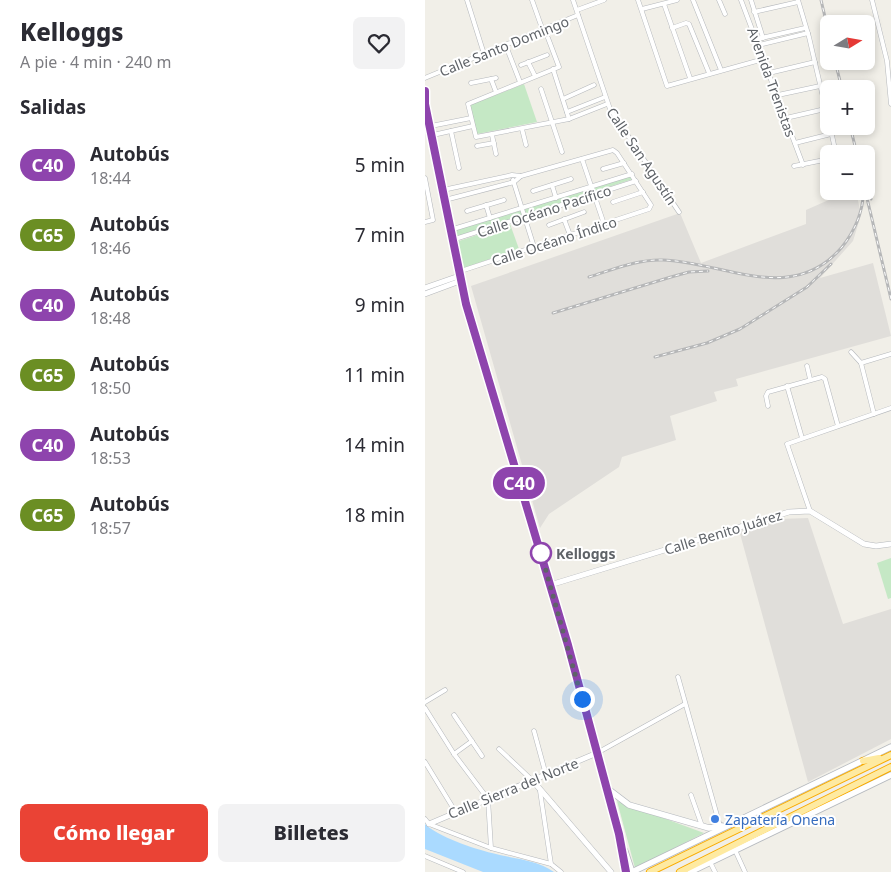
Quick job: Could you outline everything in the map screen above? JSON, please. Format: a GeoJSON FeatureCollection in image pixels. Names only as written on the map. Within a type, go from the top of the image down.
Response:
{"type":"FeatureCollection","features":[{"type":"Feature","properties":{"kind":"highway"},"geometry":{"type":"LineString","coordinates":[[863,761],[889,756]]}},
{"type":"Feature","properties":{"kind":"highway"},"geometry":{"type":"LineString","coordinates":[[650,872],[788,803],[889,756]]}},
{"type":"Feature","properties":{"kind":"highway"},"geometry":{"type":"LineString","coordinates":[[680,872],[891,767]]}},
{"type":"Feature","properties":{"kind":"highway"},"geometry":{"type":"LineString","coordinates":[[874,776],[891,773]]}},
{"type":"Feature","properties":{"kind":"highway"},"geometry":{"type":"LineString","coordinates":[[788,803],[805,790]]}},
{"type":"Feature","properties":{"kind":"highway"},"geometry":{"type":"LineString","coordinates":[[752,835],[783,827]]}},
{"type":"Feature","properties":{"kind":"main road"},"geometry":{"type":"LineString","coordinates":[[425,91],[425,104],[433,135],[459,277],[551,585],[607,788],[619,834],[626,872]]}},
{"type":"Feature","properties":{"kind":"main road"},"geometry":{"type":"LineString","coordinates":[[619,834],[632,872],[891,747]]}},
{"type":"Feature","properties":{"kind":"main road"},"geometry":{"type":"LineString","coordinates":[[690,872],[891,773]]}},
{"type":"Feature","properties":{"kind":"main road"},"geometry":{"type":"LineString","coordinates":[[607,788],[629,805],[702,826],[729,825]]}},
{"type":"Feature","properties":{"kind":"street"},"geometry":{"type":"LineString","coordinates":[[467,0],[484,54]]}},
{"type":"Feature","properties":{"kind":"street"},"geometry":{"type":"LineString","coordinates":[[532,0],[543,30]]}},
{"type":"Feature","properties":{"kind":"street","name":"Calle San Agustín"},"geometry":{"type":"LineString","coordinates":[[573,0],[607,104],[679,212]]}},
{"type":"Feature","properties":{"kind":"street","name":"Calle Santo Domingo"},"geometry":{"type":"LineString","coordinates":[[425,78],[543,30],[604,0]]}},
{"type":"Feature","properties":{"kind":"street"},"geometry":{"type":"LineString","coordinates":[[638,0],[667,86],[690,78],[764,59]]}},
{"type":"Feature","properties":{"kind":"street"},"geometry":{"type":"LineString","coordinates":[[642,10],[677,0]]}},
{"type":"Feature","properties":{"kind":"street"},"geometry":{"type":"LineString","coordinates":[[693,0],[721,70]]}},
{"type":"Feature","properties":{"kind":"street"},"geometry":{"type":"LineString","coordinates":[[719,0],[725,14]]}},
{"type":"Feature","properties":{"kind":"street","name":"Avenida Trenistas"},"geometry":{"type":"LineString","coordinates":[[741,0],[803,165]]}},
{"type":"Feature","properties":{"kind":"street"},"geometry":{"type":"LineString","coordinates":[[751,0],[765,44]]}},
{"type":"Feature","properties":{"kind":"street"},"geometry":{"type":"LineString","coordinates":[[872,0],[887,61],[891,104]]}},
{"type":"Feature","properties":{"kind":"street"},"geometry":{"type":"LineString","coordinates":[[754,12],[798,1],[808,33],[820,86],[778,96]]}},
{"type":"Feature","properties":{"kind":"street"},"geometry":{"type":"LineString","coordinates":[[664,4],[690,78]]}},
{"type":"Feature","properties":{"kind":"street"},"geometry":{"type":"LineString","coordinates":[[672,28],[686,23],[689,24],[709,73]]}},
{"type":"Feature","properties":{"kind":"street"},"geometry":{"type":"LineString","coordinates":[[757,40],[805,28]]}},
{"type":"Feature","properties":{"kind":"street"},"geometry":{"type":"LineString","coordinates":[[759,45],[808,33]]}},
{"type":"Feature","properties":{"kind":"street"},"geometry":{"type":"LineString","coordinates":[[548,38],[559,65],[468,104],[476,138],[569,119],[607,104]]}},
{"type":"Feature","properties":{"kind":"street"},"geometry":{"type":"LineString","coordinates":[[505,46],[521,82]]}},
{"type":"Feature","properties":{"kind":"street"},"geometry":{"type":"LineString","coordinates":[[521,65],[547,54]]}},
{"type":"Feature","properties":{"kind":"street"},"geometry":{"type":"LineString","coordinates":[[528,62],[535,76]]}},
{"type":"Feature","properties":{"kind":"street"},"geometry":{"type":"LineString","coordinates":[[769,73],[815,62]]}},
{"type":"Feature","properties":{"kind":"street"},"geometry":{"type":"LineString","coordinates":[[553,69],[569,119]]}},
{"type":"Feature","properties":{"kind":"street"},"geometry":{"type":"LineString","coordinates":[[471,83],[493,79],[496,92]]}},
{"type":"Feature","properties":{"kind":"street"},"geometry":{"type":"LineString","coordinates":[[563,99],[594,86]]}},
{"type":"Feature","properties":{"kind":"street"},"geometry":{"type":"LineString","coordinates":[[541,89],[562,152]]}},
{"type":"Feature","properties":{"kind":"street"},"geometry":{"type":"LineString","coordinates":[[567,112],[605,97]]}},
{"type":"Feature","properties":{"kind":"street"},"geometry":{"type":"LineString","coordinates":[[786,118],[820,110]]}},
{"type":"Feature","properties":{"kind":"street"},"geometry":{"type":"LineString","coordinates":[[431,126],[471,118]]}},
{"type":"Feature","properties":{"kind":"street"},"geometry":{"type":"LineString","coordinates":[[433,135],[473,126]]}},
{"type":"Feature","properties":{"kind":"street"},"geometry":{"type":"LineString","coordinates":[[522,129],[525,145]]}},
{"type":"Feature","properties":{"kind":"street"},"geometry":{"type":"LineString","coordinates":[[451,131],[459,168]]}},
{"type":"Feature","properties":{"kind":"street"},"geometry":{"type":"LineString","coordinates":[[492,135],[496,154]]}},
{"type":"Feature","properties":{"kind":"street"},"geometry":{"type":"LineString","coordinates":[[795,143],[827,135]]}},
{"type":"Feature","properties":{"kind":"street"},"geometry":{"type":"LineString","coordinates":[[477,146],[494,143]]}},
{"type":"Feature","properties":{"kind":"street"},"geometry":{"type":"LineString","coordinates":[[445,200],[513,182],[521,176],[613,150],[617,153],[643,192],[613,202]]}},
{"type":"Feature","properties":{"kind":"street"},"geometry":{"type":"LineString","coordinates":[[582,159],[603,224]]}},
{"type":"Feature","properties":{"kind":"street"},"geometry":{"type":"LineString","coordinates":[[795,166],[820,161]]}},
{"type":"Feature","properties":{"kind":"street"},"geometry":{"type":"LineString","coordinates":[[603,169],[624,163]]}},
{"type":"Feature","properties":{"kind":"street","name":"Calle Océano Pacífico"},"geometry":{"type":"LineString","coordinates":[[450,230],[632,174]]}},
{"type":"Feature","properties":{"kind":"street"},"geometry":{"type":"LineString","coordinates":[[512,175],[534,247]]}},
{"type":"Feature","properties":{"kind":"street"},"geometry":{"type":"LineString","coordinates":[[443,190],[512,175],[521,176]]}},
{"type":"Feature","properties":{"kind":"street"},"geometry":{"type":"LineString","coordinates":[[425,178],[426,192],[433,220],[425,222]]}},
{"type":"Feature","properties":{"kind":"street"},"geometry":{"type":"LineString","coordinates":[[533,191],[571,179]]}},
{"type":"Feature","properties":{"kind":"street","name":"Calle Océano Pacífico"},"geometry":{"type":"LineString","coordinates":[[452,240],[635,181]]}},
{"type":"Feature","properties":{"kind":"street"},"geometry":{"type":"LineString","coordinates":[[552,185],[557,198]]}},
{"type":"Feature","properties":{"kind":"street","name":"Calle Océano Índico"},"geometry":{"type":"LineString","coordinates":[[459,277],[534,247],[649,209],[650,204],[643,192]]}},
{"type":"Feature","properties":{"kind":"street"},"geometry":{"type":"LineString","coordinates":[[467,211],[504,200]]}},
{"type":"Feature","properties":{"kind":"street"},"geometry":{"type":"LineString","coordinates":[[486,205],[491,218]]}},
{"type":"Feature","properties":{"kind":"street"},"geometry":{"type":"LineString","coordinates":[[549,225],[584,212]]}},
{"type":"Feature","properties":{"kind":"street"},"geometry":{"type":"LineString","coordinates":[[564,219],[570,235]]}},
{"type":"Feature","properties":{"kind":"street"},"geometry":{"type":"LineString","coordinates":[[425,288],[459,277]]}},
{"type":"Feature","properties":{"kind":"street"},"geometry":{"type":"LineString","coordinates":[[425,294],[459,277]]}},
{"type":"Feature","properties":{"kind":"street"},"geometry":{"type":"LineString","coordinates":[[851,352],[861,362],[874,414]]}},
{"type":"Feature","properties":{"kind":"street"},"geometry":{"type":"LineString","coordinates":[[861,362],[891,354]]}},
{"type":"Feature","properties":{"kind":"street"},"geometry":{"type":"LineString","coordinates":[[807,366],[811,379]]}},
{"type":"Feature","properties":{"kind":"street"},"geometry":{"type":"LineString","coordinates":[[769,406],[766,396],[768,392],[819,376],[825,379],[839,426]]}},
{"type":"Feature","properties":{"kind":"street"},"geometry":{"type":"LineString","coordinates":[[787,386],[802,438]]}},
{"type":"Feature","properties":{"kind":"street"},"geometry":{"type":"LineString","coordinates":[[888,545],[864,544],[810,511],[787,444],[891,408]]}},
{"type":"Feature","properties":{"kind":"street","name":"Calle Benito Juárez"},"geometry":{"type":"LineString","coordinates":[[551,585],[789,512],[810,511]]}},
{"type":"Feature","properties":{"kind":"street"},"geometry":{"type":"LineString","coordinates":[[678,677],[720,826]]}},
{"type":"Feature","properties":{"kind":"street"},"geometry":{"type":"LineString","coordinates":[[425,702],[445,690]]}},
{"type":"Feature","properties":{"kind":"street"},"geometry":{"type":"LineString","coordinates":[[597,753],[685,704]]}},
{"type":"Feature","properties":{"kind":"street"},"geometry":{"type":"LineString","coordinates":[[425,708],[454,754],[488,799],[491,848]]}},
{"type":"Feature","properties":{"kind":"street"},"geometry":{"type":"LineString","coordinates":[[454,715],[482,756]]}},
{"type":"Feature","properties":{"kind":"street"},"geometry":{"type":"LineString","coordinates":[[534,731],[547,776]]}},
{"type":"Feature","properties":{"kind":"street"},"geometry":{"type":"LineString","coordinates":[[454,754],[472,741]]}},
{"type":"Feature","properties":{"kind":"street"},"geometry":{"type":"LineString","coordinates":[[499,749],[533,781],[613,872]]}},
{"type":"Feature","properties":{"kind":"street","name":"Calle Sierra del Norte"},"geometry":{"type":"LineString","coordinates":[[429,824],[547,776],[597,753]]}},
{"type":"Feature","properties":{"kind":"street"},"geometry":{"type":"LineString","coordinates":[[425,762],[455,812]]}},
{"type":"Feature","properties":{"kind":"street"},"geometry":{"type":"LineString","coordinates":[[541,791],[551,864]]}},
{"type":"Feature","properties":{"kind":"street"},"geometry":{"type":"LineString","coordinates":[[691,795],[702,826]]}},
{"type":"Feature","properties":{"kind":"street"},"geometry":{"type":"LineString","coordinates":[[425,819],[429,824],[491,848],[551,864],[561,872]]}},
{"type":"Feature","properties":{"kind":"street"},"geometry":{"type":"LineString","coordinates":[[735,850],[745,872]]}},
{"type":"Feature","properties":{"kind":"street"},"geometry":{"type":"LineString","coordinates":[[425,856],[463,872]]}},
{"type":"Feature","properties":{"kind":"street"},"geometry":{"type":"LineString","coordinates":[[711,862],[715,872]]}},
{"type":"Feature","properties":{"kind":"shaded area"},"geometry":{"type":"Polygon","coordinates":[[[829,200],[858,200],[861,215],[853,241],[820,278],[873,263],[891,336],[736,379],[738,386],[714,392],[717,401],[670,416],[676,440],[622,457],[619,467],[549,514],[540,528],[471,286],[680,213],[701,263],[806,224],[806,210],[829,200]]]}},
{"type":"Feature","properties":{"kind":"shaded area"},"geometry":{"type":"Polygon","coordinates":[[[808,518],[843,624],[891,609],[891,739],[808,782],[739,530],[780,519],[808,518]]]}},
{"type":"Feature","properties":{"kind":"green space"},"geometry":{"type":"Polygon","coordinates":[[[524,84],[537,122],[477,134],[470,105],[524,84]]]}},
{"type":"Feature","properties":{"kind":"green space"},"geometry":{"type":"Polygon","coordinates":[[[631,176],[633,179],[457,237],[455,230],[631,176]]]}},
{"type":"Feature","properties":{"kind":"green space"},"geometry":{"type":"Polygon","coordinates":[[[510,224],[519,249],[464,268],[456,242],[510,224]]]}},
{"type":"Feature","properties":{"kind":"green space"},"geometry":{"type":"Polygon","coordinates":[[[891,558],[891,598],[888,599],[877,563],[891,558]]]}},
{"type":"Feature","properties":{"kind":"green space"},"geometry":{"type":"Polygon","coordinates":[[[617,801],[704,833],[635,868],[617,801]]]}},
{"type":"Feature","properties":{"kind":"water"},"geometry":{"type":"Polygon","coordinates":[[[425,824],[438,833],[466,845],[540,864],[554,872],[483,872],[425,849],[425,824]]]}},
{"type":"Feature","properties":{"kind":"railway"},"geometry":{"type":"LineString","coordinates":[[821,0],[825,15]]}},
{"type":"Feature","properties":{"kind":"railway"},"geometry":{"type":"LineString","coordinates":[[837,70],[840,80]]}},
{"type":"Feature","properties":{"kind":"railway"},"geometry":{"type":"LineString","coordinates":[[852,135],[855,145]]}},
{"type":"Feature","properties":{"kind":"railway"},"geometry":{"type":"LineString","coordinates":[[589,277],[634,263],[653,260],[686,262],[757,276],[779,278],[802,274],[822,265],[842,247],[854,228],[863,200]]}},
{"type":"Feature","properties":{"kind":"railway"},"geometry":{"type":"LineString","coordinates":[[867,200],[891,299]]}},
{"type":"Feature","properties":{"kind":"railway"},"geometry":{"type":"LineString","coordinates":[[655,357],[707,343],[740,329],[807,287],[831,264]]}},
{"type":"Feature","properties":{"kind":"railway"},"geometry":{"type":"LineString","coordinates":[[553,313],[689,272],[708,271]]}},
{"type":"Feature","properties":{"kind":"bus line","name":"C40"},"geometry":{"type":"LineString","coordinates":[[425,91],[425,104],[433,135],[455,257],[466,304],[568,645],[619,834],[626,872]]}},
{"type":"Feature","properties":{"kind":"place","name":"Kelloggs"},"geometry":{"type":"Point","coordinates":[541,553]}},
{"type":"Feature","properties":{"kind":"place","name":"Zapatería Onena"},"geometry":{"type":"Point","coordinates":[715,819]}},
{"type":"Feature","properties":{"kind":"route"},"geometry":{"type":"LineString","coordinates":[[541,553],[582,699]]}}]}
